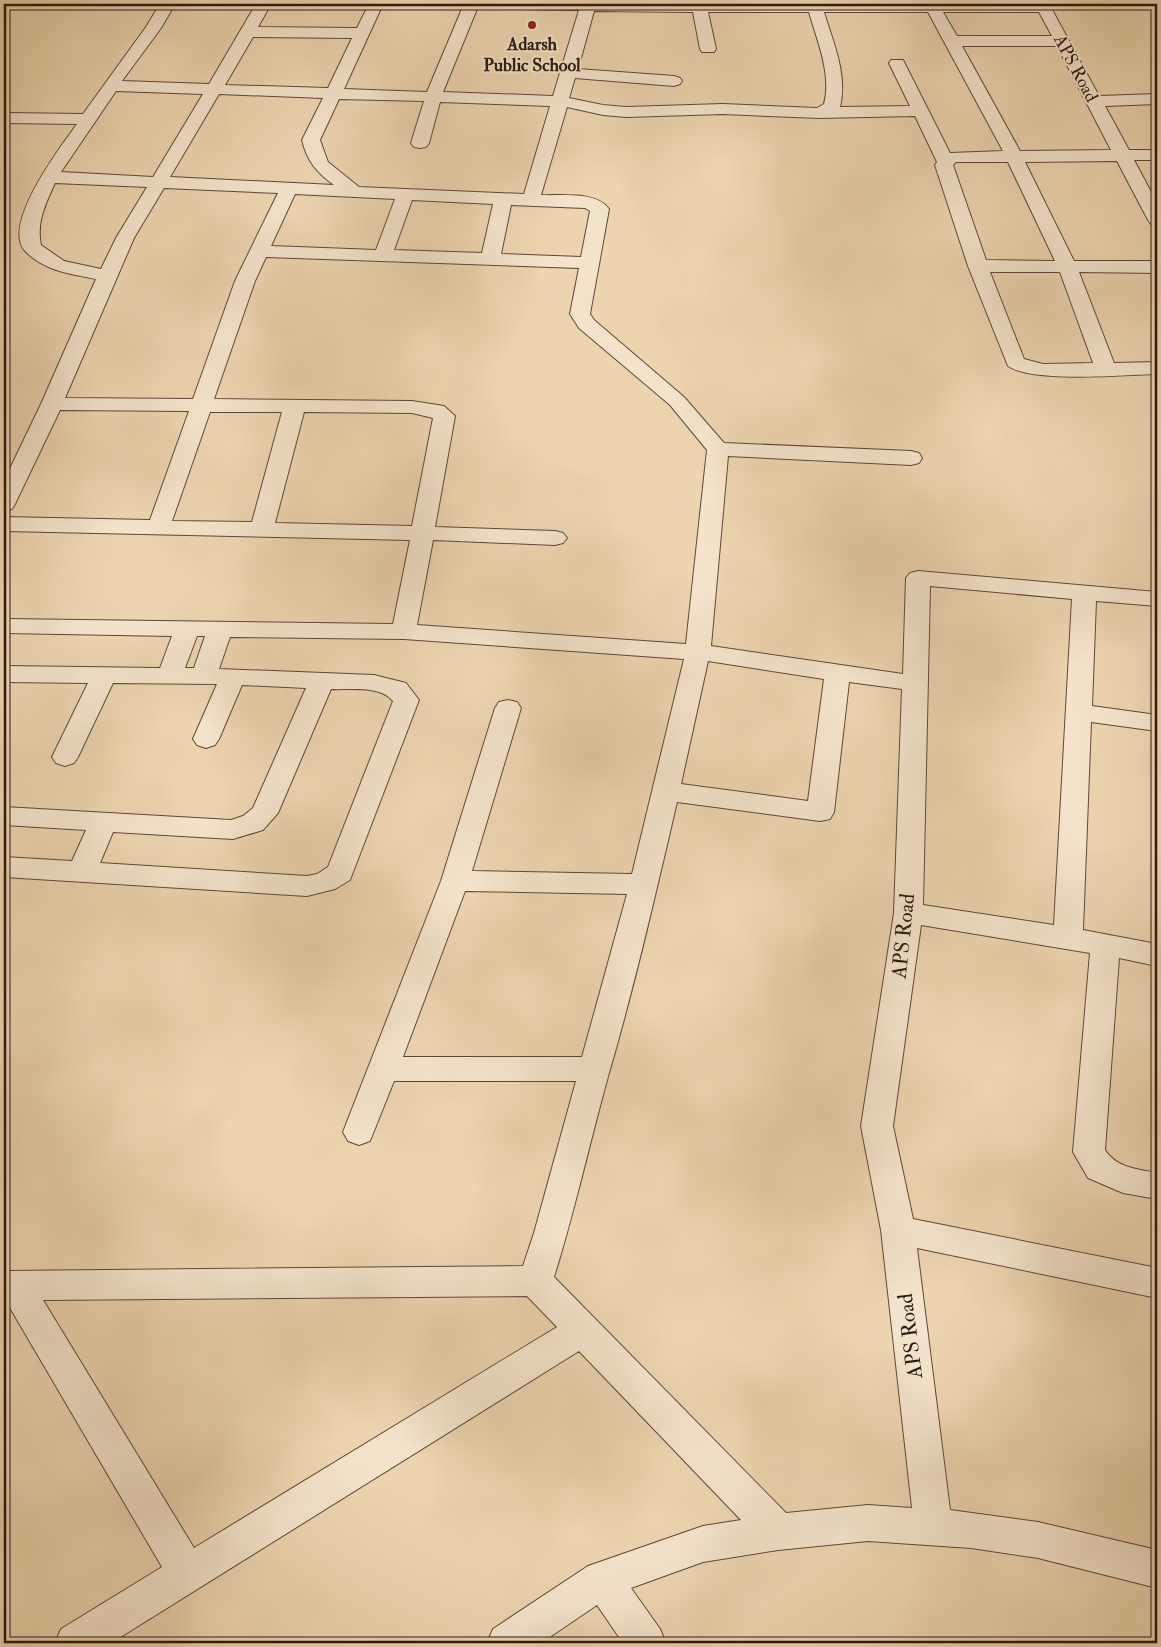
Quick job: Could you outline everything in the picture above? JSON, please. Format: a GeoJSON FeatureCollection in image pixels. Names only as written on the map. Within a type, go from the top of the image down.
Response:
{"type":"FeatureCollection","features":[{"type":"Feature","properties":{"kind":"street"},"geometry":{"type":"LineString","coordinates":[[107,276],[58,265],[32,247],[30,237],[32,214],[50,177],[111,86],[153,28],[167,4]]}},
{"type":"Feature","properties":{"kind":"street"},"geometry":{"type":"LineString","coordinates":[[4,504],[52,404],[125,238],[263,4]]}},
{"type":"Feature","properties":{"kind":"street"},"geometry":{"type":"LineString","coordinates":[[355,192],[319,164],[313,155],[311,140],[376,4]]}},
{"type":"Feature","properties":{"kind":"street"},"geometry":{"type":"LineString","coordinates":[[420,143],[433,97],[472,4]]}},
{"type":"Feature","properties":{"kind":"street","name":"APS Road"},"geometry":{"type":"LineString","coordinates":[[521,4],[588,6],[1043,6],[1157,220]]}},
{"type":"Feature","properties":{"kind":"street"},"geometry":{"type":"LineString","coordinates":[[699,5],[708,49]]}},
{"type":"Feature","properties":{"kind":"street"},"geometry":{"type":"LineString","coordinates":[[814,5],[834,76],[836,99],[832,107],[825,112]]}},
{"type":"Feature","properties":{"kind":"street"},"geometry":{"type":"LineString","coordinates":[[531,200],[588,6]]}},
{"type":"Feature","properties":{"kind":"street"},"geometry":{"type":"LineString","coordinates":[[933,7],[1014,156],[1067,266],[1106,369]]}},
{"type":"Feature","properties":{"kind":"street"},"geometry":{"type":"LineString","coordinates":[[248,32],[362,33]]}},
{"type":"Feature","properties":{"kind":"street"},"geometry":{"type":"LineString","coordinates":[[951,41],[1061,41]]}},
{"type":"Feature","properties":{"kind":"street"},"geometry":{"type":"LineString","coordinates":[[897,63],[945,161],[944,165],[978,266],[1015,362],[1021,366],[1042,370],[1157,368]]}},
{"type":"Feature","properties":{"kind":"street"},"geometry":{"type":"LineString","coordinates":[[569,73],[674,81]]}},
{"type":"Feature","properties":{"kind":"street"},"geometry":{"type":"LineString","coordinates":[[111,86],[561,101],[603,110],[626,112],[723,110],[802,113],[920,111]]}},
{"type":"Feature","properties":{"kind":"street"},"geometry":{"type":"LineString","coordinates":[[1093,101],[1157,99]]}},
{"type":"Feature","properties":{"kind":"street"},"geometry":{"type":"LineString","coordinates":[[4,118],[89,118]]}},
{"type":"Feature","properties":{"kind":"street"},"geometry":{"type":"LineString","coordinates":[[945,161],[954,157],[1157,155]]}},
{"type":"Feature","properties":{"kind":"street"},"geometry":{"type":"LineString","coordinates":[[50,177],[581,201],[600,209],[580,314],[586,324],[677,401],[718,449],[698,652],[644,884],[551,1233],[535,1281]]}},
{"type":"Feature","properties":{"kind":"street"},"geometry":{"type":"LineString","coordinates":[[159,526],[245,282],[289,189]]}},
{"type":"Feature","properties":{"kind":"street"},"geometry":{"type":"LineString","coordinates":[[383,256],[393,224],[406,194]]}},
{"type":"Feature","properties":{"kind":"street"},"geometry":{"type":"LineString","coordinates":[[490,260],[503,198]]}},
{"type":"Feature","properties":{"kind":"street"},"geometry":{"type":"LineString","coordinates":[[260,251],[590,263]]}},
{"type":"Feature","properties":{"kind":"street"},"geometry":{"type":"LineString","coordinates":[[978,266],[1157,267]]}},
{"type":"Feature","properties":{"kind":"street"},"geometry":{"type":"LineString","coordinates":[[52,404],[295,405],[412,408],[436,411],[444,416],[404,632]]}},
{"type":"Feature","properties":{"kind":"street"},"geometry":{"type":"LineString","coordinates":[[262,529],[295,405]]}},
{"type":"Feature","properties":{"kind":"street"},"geometry":{"type":"LineString","coordinates":[[718,449],[911,458]]}},
{"type":"Feature","properties":{"kind":"street"},"geometry":{"type":"LineString","coordinates":[[4,524],[159,526],[554,538]]}},
{"type":"Feature","properties":{"kind":"street","name":"APS Road"},"geometry":{"type":"LineString","coordinates":[[933,1528],[898,1230],[877,1126],[908,914],[918,578],[1157,599]]}},
{"type":"Feature","properties":{"kind":"street"},"geometry":{"type":"LineString","coordinates":[[1068,938],[1084,592]]}},
{"type":"Feature","properties":{"kind":"street"},"geometry":{"type":"LineString","coordinates":[[4,626],[404,632],[698,652],[914,683]]}},
{"type":"Feature","properties":{"kind":"street"},"geometry":{"type":"LineString","coordinates":[[170,675],[187,629]]}},
{"type":"Feature","properties":{"kind":"street"},"geometry":{"type":"LineString","coordinates":[[204,676],[220,629]]}},
{"type":"Feature","properties":{"kind":"street"},"geometry":{"type":"LineString","coordinates":[[666,790],[820,812],[837,673]]}},
{"type":"Feature","properties":{"kind":"street"},"geometry":{"type":"LineString","coordinates":[[4,696],[10,674],[170,675],[374,683],[397,689],[406,700],[340,873],[325,882],[308,886],[4,867]]}},
{"type":"Feature","properties":{"kind":"street"},"geometry":{"type":"LineString","coordinates":[[65,757],[104,675]]}},
{"type":"Feature","properties":{"kind":"street"},"geometry":{"type":"LineString","coordinates":[[206,739],[233,677]]}},
{"type":"Feature","properties":{"kind":"street"},"geometry":{"type":"LineString","coordinates":[[4,816],[233,830],[253,823],[264,812],[322,681]]}},
{"type":"Feature","properties":{"kind":"street"},"geometry":{"type":"LineString","coordinates":[[359,1132],[456,881],[508,708]]}},
{"type":"Feature","properties":{"kind":"street"},"geometry":{"type":"LineString","coordinates":[[1078,712],[1157,723]]}},
{"type":"Feature","properties":{"kind":"street"},"geometry":{"type":"LineString","coordinates":[[82,872],[103,822]]}},
{"type":"Feature","properties":{"kind":"street"},"geometry":{"type":"LineString","coordinates":[[456,881],[644,884]]}},
{"type":"Feature","properties":{"kind":"street"},"geometry":{"type":"LineString","coordinates":[[908,914],[1068,938],[1157,955]]}},
{"type":"Feature","properties":{"kind":"street"},"geometry":{"type":"LineString","coordinates":[[1105,946],[1088,1152],[1100,1169],[1122,1180],[1157,1186]]}},
{"type":"Feature","properties":{"kind":"street"},"geometry":{"type":"LineString","coordinates":[[383,1069],[595,1069]]}},
{"type":"Feature","properties":{"kind":"street"},"geometry":{"type":"LineString","coordinates":[[898,1230],[1157,1283]]}},
{"type":"Feature","properties":{"kind":"street"},"geometry":{"type":"LineString","coordinates":[[9,1285],[535,1281],[778,1532]]}},
{"type":"Feature","properties":{"kind":"street"},"geometry":{"type":"LineString","coordinates":[[9,1285],[188,1573]]}},
{"type":"Feature","properties":{"kind":"street"},"geometry":{"type":"LineString","coordinates":[[74,1643],[583,1330]]}},
{"type":"Feature","properties":{"kind":"street"},"geometry":{"type":"LineString","coordinates":[[507,1643],[602,1578],[703,1544],[778,1532],[868,1523],[970,1530],[1038,1540],[1157,1569]]}},
{"type":"Feature","properties":{"kind":"street"},"geometry":{"type":"LineString","coordinates":[[602,1578],[646,1643]]}},
{"type":"Feature","properties":{"kind":"place","name":"Adarsh Public School"},"geometry":{"type":"Point","coordinates":[532,25]}}]}
